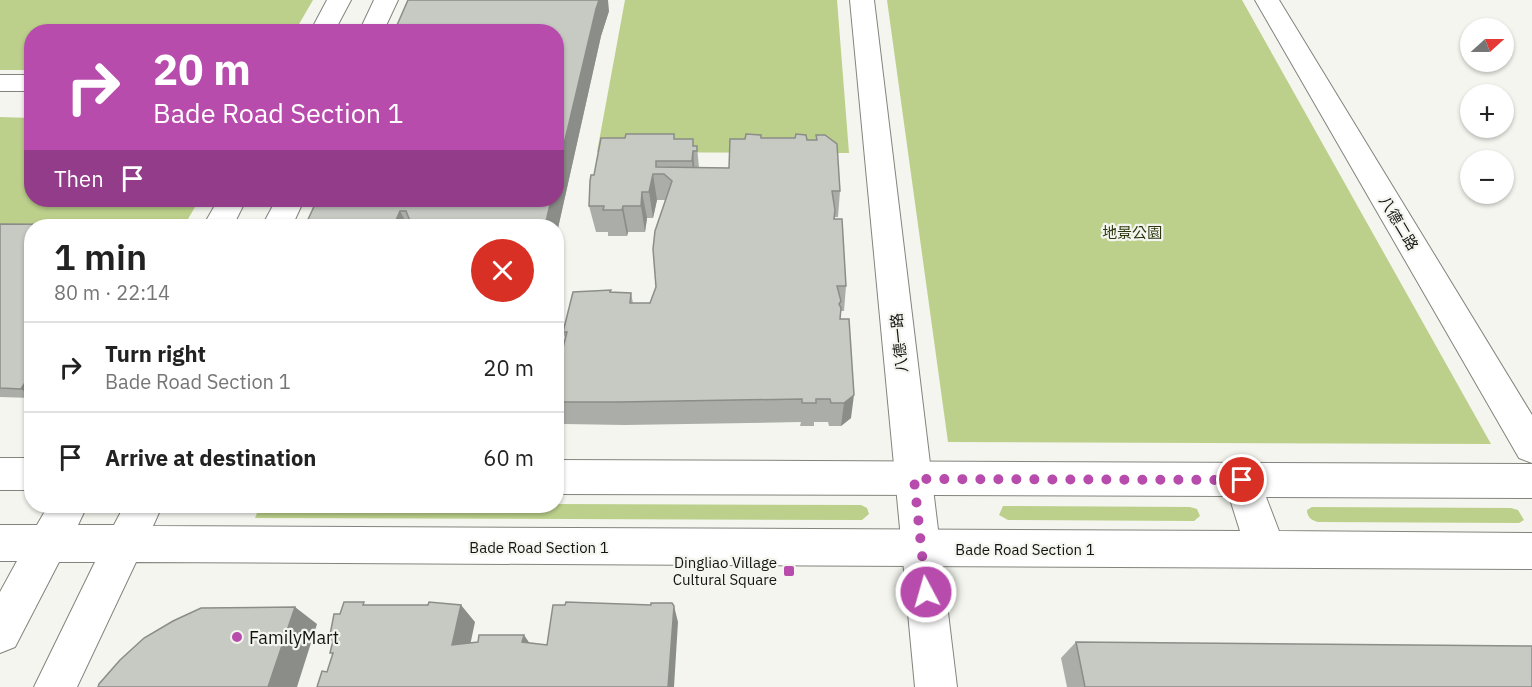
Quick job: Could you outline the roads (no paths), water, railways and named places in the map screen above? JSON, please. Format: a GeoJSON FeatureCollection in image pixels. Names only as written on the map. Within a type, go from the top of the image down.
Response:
{"type":"FeatureCollection","features":[{"type":"Feature","properties":{"kind":"street"},"geometry":{"type":"LineString","coordinates":[[326,24],[339,0]]}},
{"type":"Feature","properties":{"kind":"street"},"geometry":{"type":"LineString","coordinates":[[375,24],[386,0]]}},
{"type":"Feature","properties":{"kind":"street","name":"八德一路"},"geometry":{"type":"LineString","coordinates":[[862,0],[936,687]]}},
{"type":"Feature","properties":{"kind":"street","name":"八德二路"},"geometry":{"type":"LineString","coordinates":[[1267,0],[1532,447]]}},
{"type":"Feature","properties":{"kind":"street"},"geometry":{"type":"LineString","coordinates":[[0,83],[24,83]]}},
{"type":"Feature","properties":{"kind":"street"},"geometry":{"type":"LineString","coordinates":[[0,104],[24,104]]}},
{"type":"Feature","properties":{"kind":"street"},"geometry":{"type":"LineString","coordinates":[[0,474],[24,474]]}},
{"type":"Feature","properties":{"kind":"street"},"geometry":{"type":"LineString","coordinates":[[564,477],[1532,481]]}},
{"type":"Feature","properties":{"kind":"street"},"geometry":{"type":"LineString","coordinates":[[1242,480],[1266,549]]}},
{"type":"Feature","properties":{"kind":"street"},"geometry":{"type":"LineString","coordinates":[[0,632],[64,513]]}},
{"type":"Feature","properties":{"kind":"street"},"geometry":{"type":"LineString","coordinates":[[55,687],[106,544],[136,513]]}},
{"type":"Feature","properties":{"kind":"street","name":"Bade Road Section 1"},"geometry":{"type":"LineString","coordinates":[[0,543],[1532,551]]}},
{"type":"Feature","properties":{"kind":"place","name":"Dingliao Village Cultural Square"},"geometry":{"type":"Point","coordinates":[789,571]}},
{"type":"Feature","properties":{"kind":"place","name":"FamilyMart"},"geometry":{"type":"Point","coordinates":[237,637]}},
{"type":"Feature","properties":{"kind":"park label","name":"地景公園"},"geometry":{"type":"Point","coordinates":[1132,232]}}]}
